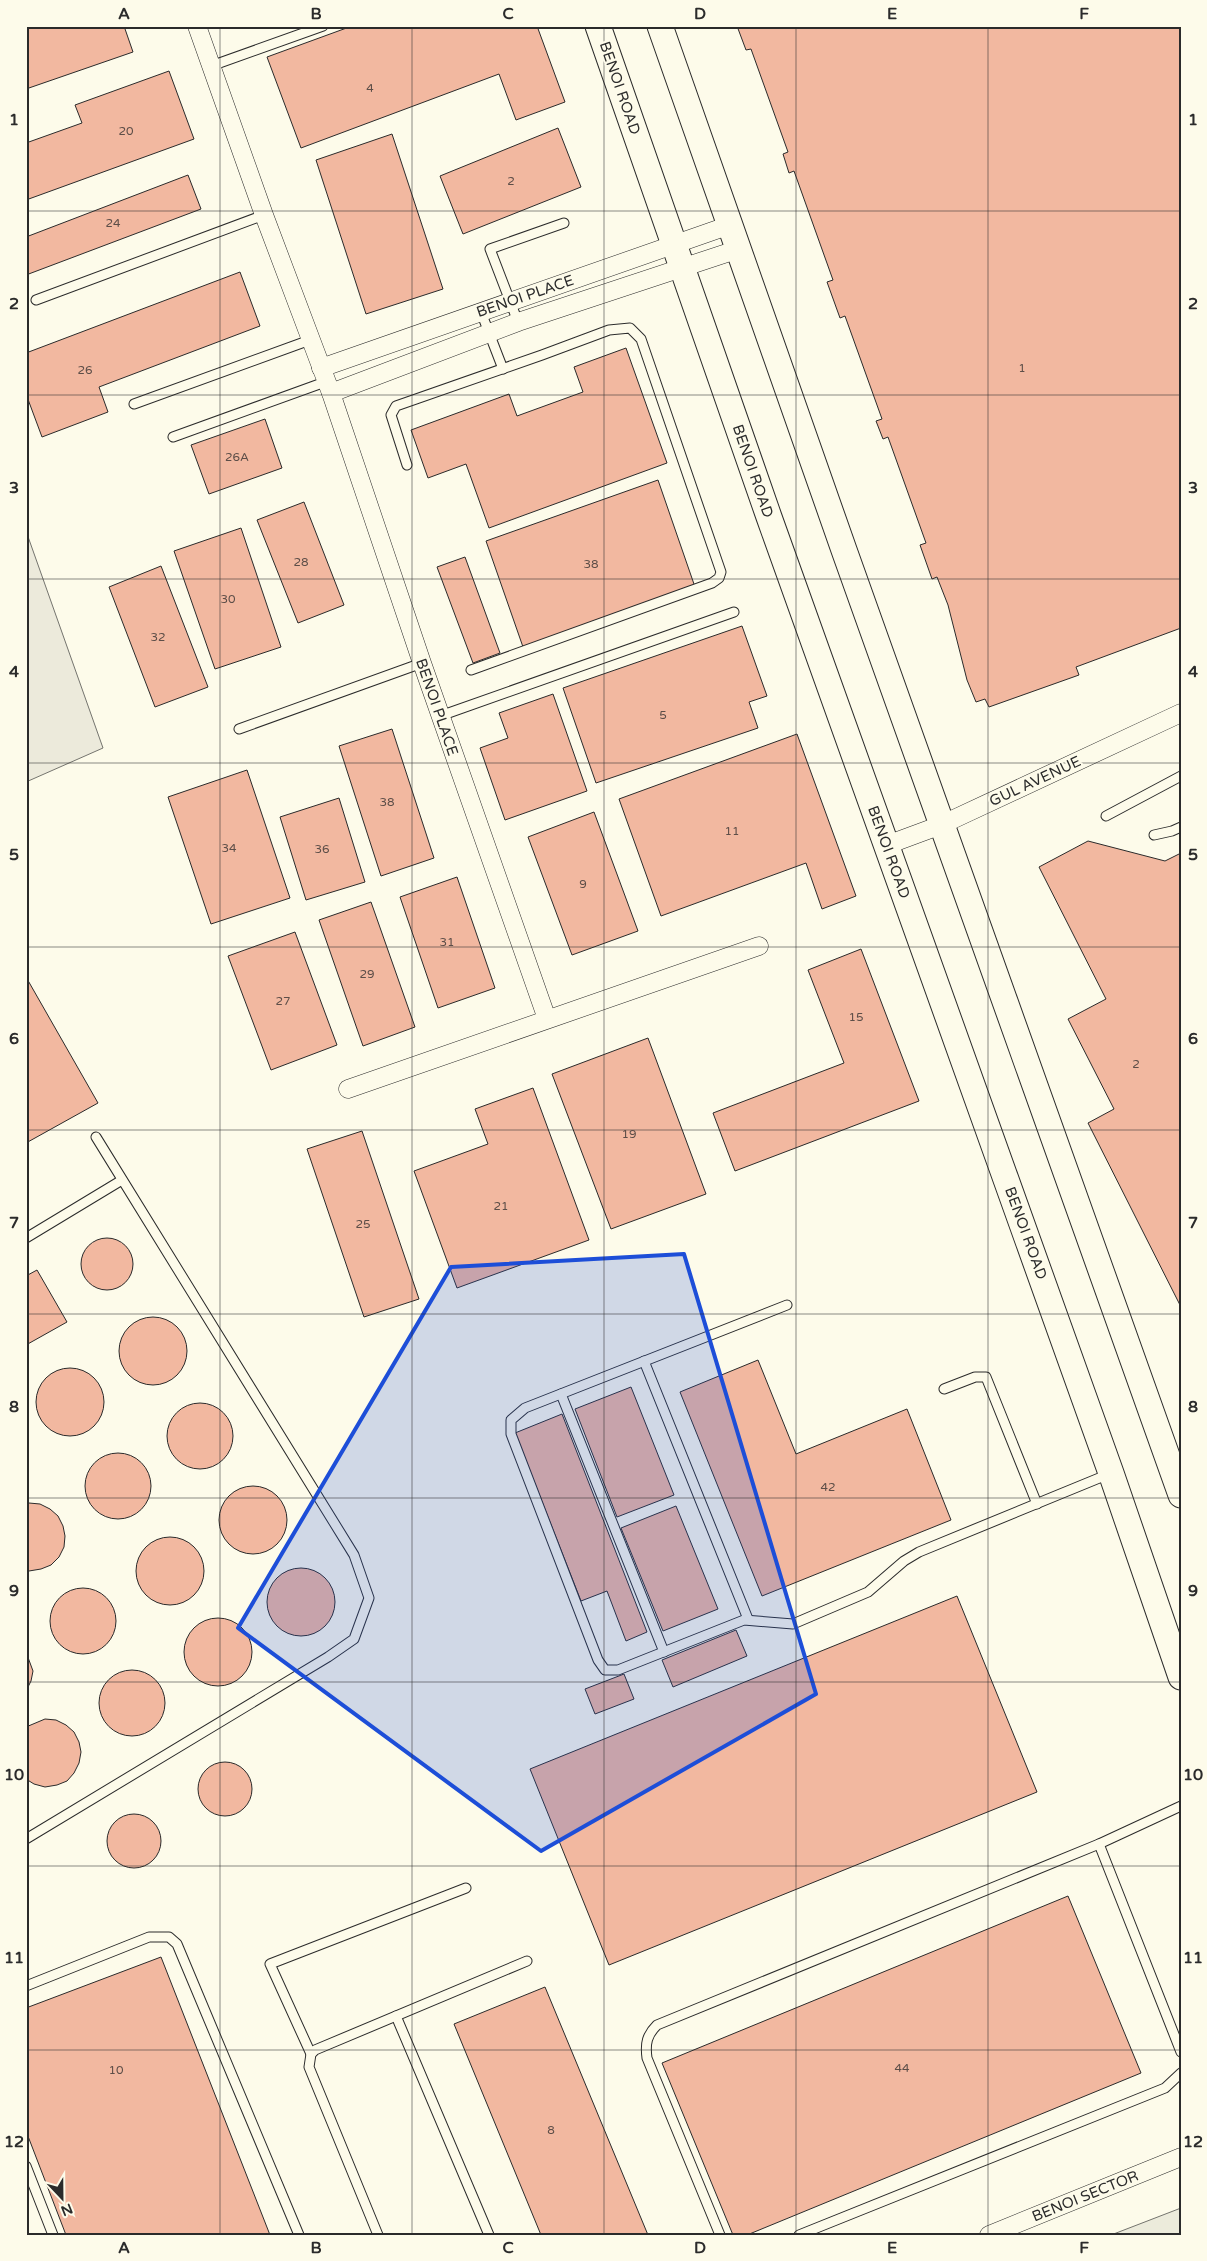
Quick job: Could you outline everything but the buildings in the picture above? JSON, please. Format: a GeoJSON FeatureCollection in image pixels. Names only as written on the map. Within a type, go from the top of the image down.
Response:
{"type":"FeatureCollection","features":[{"type":"Feature","properties":{"kind":"main road","name":"BENOI ROAD"},"geometry":{"type":"LineString","coordinates":[[598,26],[769,517],[1111,1473],[1181,1677]]}},
{"type":"Feature","properties":{"kind":"main road"},"geometry":{"type":"LineString","coordinates":[[660,26],[941,825],[1181,1495]]}},
{"type":"Feature","properties":{"kind":"street","name":"BENOI PLACE"},"geometry":{"type":"LineString","coordinates":[[197,26],[264,215],[326,381],[440,716],[547,1019]]}},
{"type":"Feature","properties":{"kind":"street","name":"BENOI PLACE"},"geometry":{"type":"LineString","coordinates":[[326,381],[481,312],[730,225]]}},
{"type":"Feature","properties":{"kind":"street","name":"BENOI PLACE"},"geometry":{"type":"LineString","coordinates":[[326,381],[489,333],[738,249]]}},
{"type":"Feature","properties":{"kind":"street","name":"GUL AVENUE"},"geometry":{"type":"LineString","coordinates":[[887,845],[941,825],[1181,713]]}},
{"type":"Feature","properties":{"kind":"street"},"geometry":{"type":"LineString","coordinates":[[348,1089],[759,946]]}},
{"type":"Feature","properties":{"kind":"street","name":"BENOI SECTOR"},"geometry":{"type":"LineString","coordinates":[[990,2235],[1181,2158]]}},
{"type":"Feature","properties":{"kind":"lane"},"geometry":{"type":"LineString","coordinates":[[211,66],[323,26]]}},
{"type":"Feature","properties":{"kind":"lane"},"geometry":{"type":"LineString","coordinates":[[36,300],[264,215]]}},
{"type":"Feature","properties":{"kind":"lane"},"geometry":{"type":"LineString","coordinates":[[518,322],[490,249],[564,223]]}},
{"type":"Feature","properties":{"kind":"lane"},"geometry":{"type":"LineString","coordinates":[[481,312],[503,369]]}},
{"type":"Feature","properties":{"kind":"lane"},"geometry":{"type":"LineString","coordinates":[[407,465],[392,415],[396,406],[609,330],[630,328],[641,339],[721,572],[719,578],[712,583],[471,670]]}},
{"type":"Feature","properties":{"kind":"lane"},"geometry":{"type":"LineString","coordinates":[[134,404],[310,340]]}},
{"type":"Feature","properties":{"kind":"lane"},"geometry":{"type":"LineString","coordinates":[[173,437],[326,381]]}},
{"type":"Feature","properties":{"kind":"lane"},"geometry":{"type":"LineString","coordinates":[[440,716],[734,612]]}},
{"type":"Feature","properties":{"kind":"lane"},"geometry":{"type":"LineString","coordinates":[[239,729],[422,663]]}},
{"type":"Feature","properties":{"kind":"lane"},"geometry":{"type":"LineString","coordinates":[[1106,816],[1181,776]]}},
{"type":"Feature","properties":{"kind":"lane"},"geometry":{"type":"LineString","coordinates":[[1154,835],[1181,827]]}},
{"type":"Feature","properties":{"kind":"lane"},"geometry":{"type":"LineString","coordinates":[[26,1839],[354,1639],[369,1598],[354,1556],[96,1137]]}},
{"type":"Feature","properties":{"kind":"lane"},"geometry":{"type":"LineString","coordinates":[[26,1238],[122,1180]]}},
{"type":"Feature","properties":{"kind":"lane"},"geometry":{"type":"LineString","coordinates":[[788,1305],[561,1394],[516,1413],[512,1420],[511,1434],[598,1660],[605,1670],[613,1671],[748,1619],[793,1624],[868,1592],[904,1561],[919,1552],[1111,1473]]}},
{"type":"Feature","properties":{"kind":"lane"},"geometry":{"type":"LineString","coordinates":[[644,1361],[748,1619]]}},
{"type":"Feature","properties":{"kind":"lane"},"geometry":{"type":"LineString","coordinates":[[944,1389],[975,1377],[986,1376],[1038,1504]]}},
{"type":"Feature","properties":{"kind":"lane"},"geometry":{"type":"LineString","coordinates":[[561,1394],[664,1652]]}},
{"type":"Feature","properties":{"kind":"lane"},"geometry":{"type":"LineString","coordinates":[[720,2235],[647,2058],[646,2045],[649,2033],[657,2025],[1099,1844],[1181,1806]]}},
{"type":"Feature","properties":{"kind":"lane"},"geometry":{"type":"LineString","coordinates":[[1099,1844],[1181,2052]]}},
{"type":"Feature","properties":{"kind":"lane"},"geometry":{"type":"LineString","coordinates":[[378,2235],[309,2067],[311,2054],[270,1964],[466,1888]]}},
{"type":"Feature","properties":{"kind":"lane"},"geometry":{"type":"LineString","coordinates":[[26,1986],[149,1937],[169,1937],[177,1944],[299,2235]]}},
{"type":"Feature","properties":{"kind":"lane"},"geometry":{"type":"LineString","coordinates":[[311,2054],[315,2050],[527,1962]]}},
{"type":"Feature","properties":{"kind":"lane"},"geometry":{"type":"LineString","coordinates":[[396,2016],[489,2235]]}},
{"type":"Feature","properties":{"kind":"lane"},"geometry":{"type":"LineString","coordinates":[[799,2235],[1165,2088],[1181,2073]]}},
{"type":"Feature","properties":{"kind":"lane"},"geometry":{"type":"LineString","coordinates":[[26,2166],[53,2235]]}},
{"type":"Feature","properties":{"kind":"highlighted area"},"geometry":{"type":"Polygon","coordinates":[[[684,1254],[816,1694],[541,1851],[238,1628],[451,1267],[684,1254]]]}},
{"type":"Feature","properties":{"kind":"shaded area"},"geometry":{"type":"Polygon","coordinates":[[[26,531],[103,748],[26,782],[26,531]]]}},
{"type":"Feature","properties":{"kind":"shaded area"},"geometry":{"type":"Polygon","coordinates":[[[1181,2208],[1181,2235],[1111,2235],[1181,2208]]]}}]}
